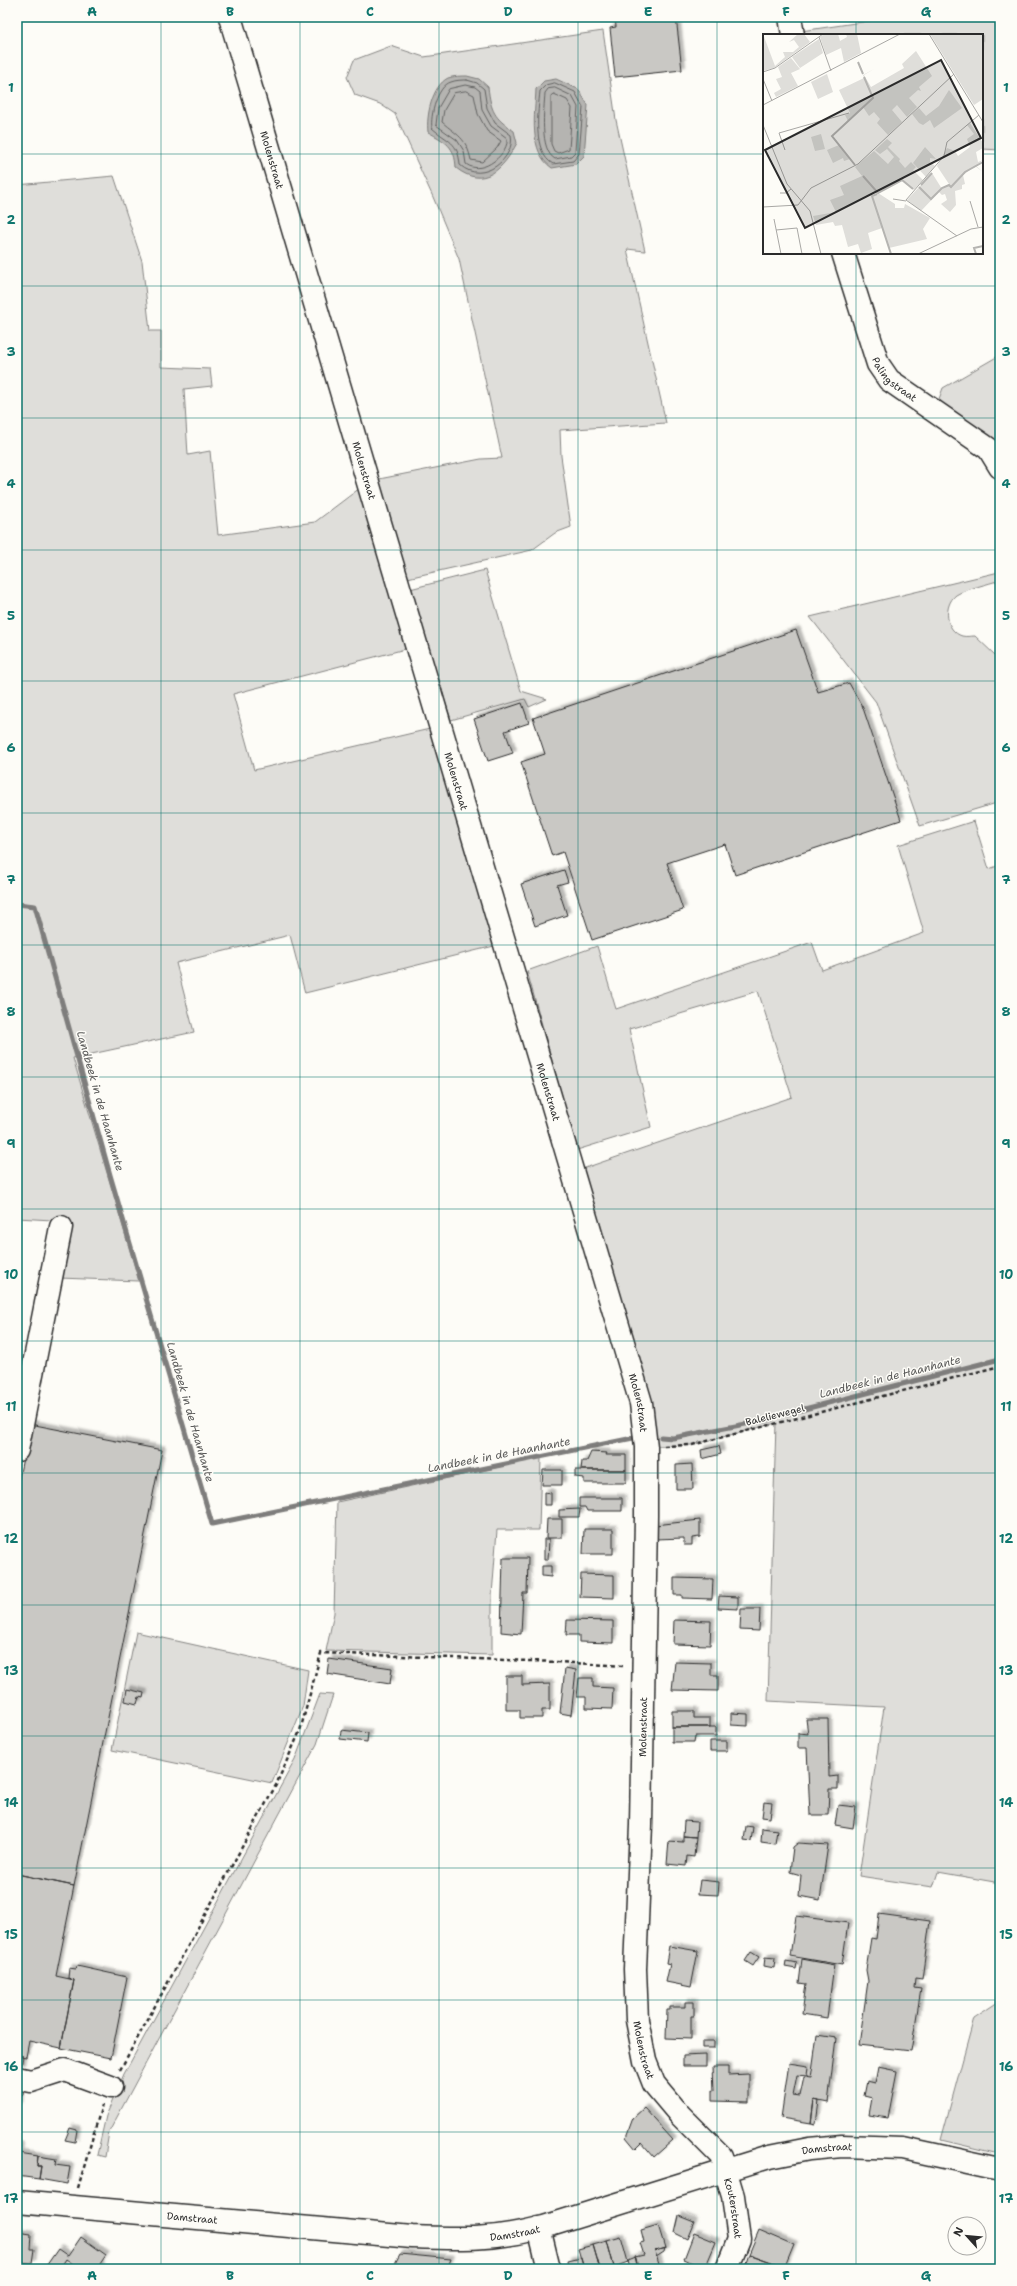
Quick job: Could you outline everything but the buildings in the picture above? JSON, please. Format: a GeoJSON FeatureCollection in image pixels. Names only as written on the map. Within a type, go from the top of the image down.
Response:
{"type":"FeatureCollection","features":[{"type":"Feature","properties":{"kind":"street","name":"Molenstraat"},"geometry":{"type":"LineString","coordinates":[[230,17],[639,1395],[646,1445],[641,1825],[635,1969],[638,2020],[645,2061],[654,2084],[680,2115],[721,2156],[725,2170]]}},
{"type":"Feature","properties":{"kind":"street"},"geometry":{"type":"LineString","coordinates":[[790,17],[793,34]]}},
{"type":"Feature","properties":{"kind":"street","name":"Palingstraat"},"geometry":{"type":"LineString","coordinates":[[843,254],[878,364],[889,380],[989,449],[1000,467]]}},
{"type":"Feature","properties":{"kind":"street"},"geometry":{"type":"LineString","coordinates":[[17,1450],[61,1227]]}},
{"type":"Feature","properties":{"kind":"street"},"geometry":{"type":"LineString","coordinates":[[17,2078],[31,2081],[65,2070],[111,2087]]}},
{"type":"Feature","properties":{"kind":"street","name":"Damstraat"},"geometry":{"type":"LineString","coordinates":[[17,2202],[470,2240],[507,2236],[539,2228],[769,2157],[809,2149],[870,2145],[903,2148],[1000,2169]]}},
{"type":"Feature","properties":{"kind":"street","name":"Kouterstraat"},"geometry":{"type":"LineString","coordinates":[[725,2170],[733,2196],[739,2239],[727,2269]]}},
{"type":"Feature","properties":{"kind":"street"},"geometry":{"type":"LineString","coordinates":[[539,2228],[549,2269]]}},
{"type":"Feature","properties":{"kind":"path","name":"Baleliewegel"},"geometry":{"type":"LineString","coordinates":[[646,1445],[692,1445],[1000,1366]]}},
{"type":"Feature","properties":{"kind":"path"},"geometry":{"type":"LineString","coordinates":[[73,2207],[102,2105],[276,1785],[300,1731],[321,1653],[557,1662],[643,1668]]}},
{"type":"Feature","properties":{"kind":"shaded area"},"geometry":{"type":"Polygon","coordinates":[[[896,17],[1000,17],[1000,150],[983,149],[983,34],[802,34],[801,31],[896,17]]]}},
{"type":"Feature","properties":{"kind":"shaded area"},"geometry":{"type":"Polygon","coordinates":[[[603,31],[616,120],[645,251],[627,249],[666,423],[560,430],[561,456],[571,527],[555,533],[532,550],[403,579],[374,480],[481,459],[502,458],[459,259],[433,197],[395,114],[380,104],[355,95],[347,77],[354,60],[391,46],[424,57],[603,31]]]}},
{"type":"Feature","properties":{"kind":"shaded area"},"geometry":{"type":"Polygon","coordinates":[[[114,176],[142,261],[150,331],[161,331],[161,367],[210,369],[212,386],[184,389],[188,455],[210,451],[218,535],[315,522],[360,488],[409,648],[233,694],[254,770],[434,728],[498,945],[305,993],[290,935],[176,963],[194,1032],[73,1058],[139,1281],[59,1278],[70,1221],[17,1218],[17,185],[114,176]]]}},
{"type":"Feature","properties":{"kind":"shaded area"},"geometry":{"type":"Polygon","coordinates":[[[1000,355],[1000,448],[977,427],[951,412],[939,399],[943,388],[1000,355]]]}},
{"type":"Feature","properties":{"kind":"shaded area"},"geometry":{"type":"Polygon","coordinates":[[[485,570],[521,691],[547,699],[529,707],[525,699],[451,720],[410,589],[485,570]]]}},
{"type":"Feature","properties":{"kind":"shaded area"},"geometry":{"type":"Polygon","coordinates":[[[999,572],[1000,580],[956,595],[949,605],[948,617],[952,629],[956,633],[962,636],[975,636],[995,655],[1000,653],[1000,802],[920,826],[876,702],[810,617],[999,572]]]}},
{"type":"Feature","properties":{"kind":"shaded area"},"geometry":{"type":"Polygon","coordinates":[[[974,821],[989,869],[1000,865],[1000,1883],[938,1872],[933,1887],[859,1876],[884,1707],[768,1701],[776,1423],[692,1445],[655,1446],[582,1169],[792,1097],[758,991],[629,1029],[651,1127],[577,1150],[527,971],[597,946],[616,1009],[812,942],[822,970],[924,933],[898,845],[974,821]]]}},
{"type":"Feature","properties":{"kind":"shaded area"},"geometry":{"type":"Polygon","coordinates":[[[541,1458],[539,1530],[497,1530],[492,1595],[492,1655],[326,1651],[334,1613],[337,1502],[541,1458]]]}},
{"type":"Feature","properties":{"kind":"shaded area"},"geometry":{"type":"Polygon","coordinates":[[[136,1632],[308,1670],[303,1706],[272,1783],[112,1750],[136,1632]]]}},
{"type":"Feature","properties":{"kind":"shaded area"},"geometry":{"type":"Polygon","coordinates":[[[320,1694],[333,1695],[317,1744],[109,2132],[105,2157],[97,2155],[106,2116],[124,2074],[295,1760],[320,1694]]]}},
{"type":"Feature","properties":{"kind":"shaded area"},"geometry":{"type":"Polygon","coordinates":[[[1000,1989],[1000,2154],[941,2140],[974,2018],[998,2002],[1000,1989]]]}},
{"type":"Feature","properties":{"kind":"water"},"geometry":{"type":"Polygon","coordinates":[[[455,76],[467,76],[479,79],[488,87],[492,108],[498,118],[514,131],[517,143],[506,161],[492,174],[484,177],[475,177],[456,168],[454,154],[445,142],[428,132],[428,118],[431,102],[434,94],[442,82],[455,76]]]}},
{"type":"Feature","properties":{"kind":"water"},"geometry":{"type":"Polygon","coordinates":[[[556,79],[578,89],[588,105],[584,156],[576,164],[552,168],[544,161],[539,152],[536,142],[534,121],[536,89],[544,81],[556,79]]]}},
{"type":"Feature","properties":{"kind":"waterway","name":"Landbeek in de Haanhante"},"geometry":{"type":"LineString","coordinates":[[17,904],[35,906],[110,1175],[212,1524],[638,1437]]}},
{"type":"Feature","properties":{"kind":"waterway","name":"Landbeek in de Haanhante"},"geometry":{"type":"LineString","coordinates":[[785,1414],[1000,1359]]}},
{"type":"Feature","properties":{"kind":"waterway","name":"Landbeek in de Haanhante"},"geometry":{"type":"LineString","coordinates":[[661,1437],[673,1438],[772,1419]]}}]}
